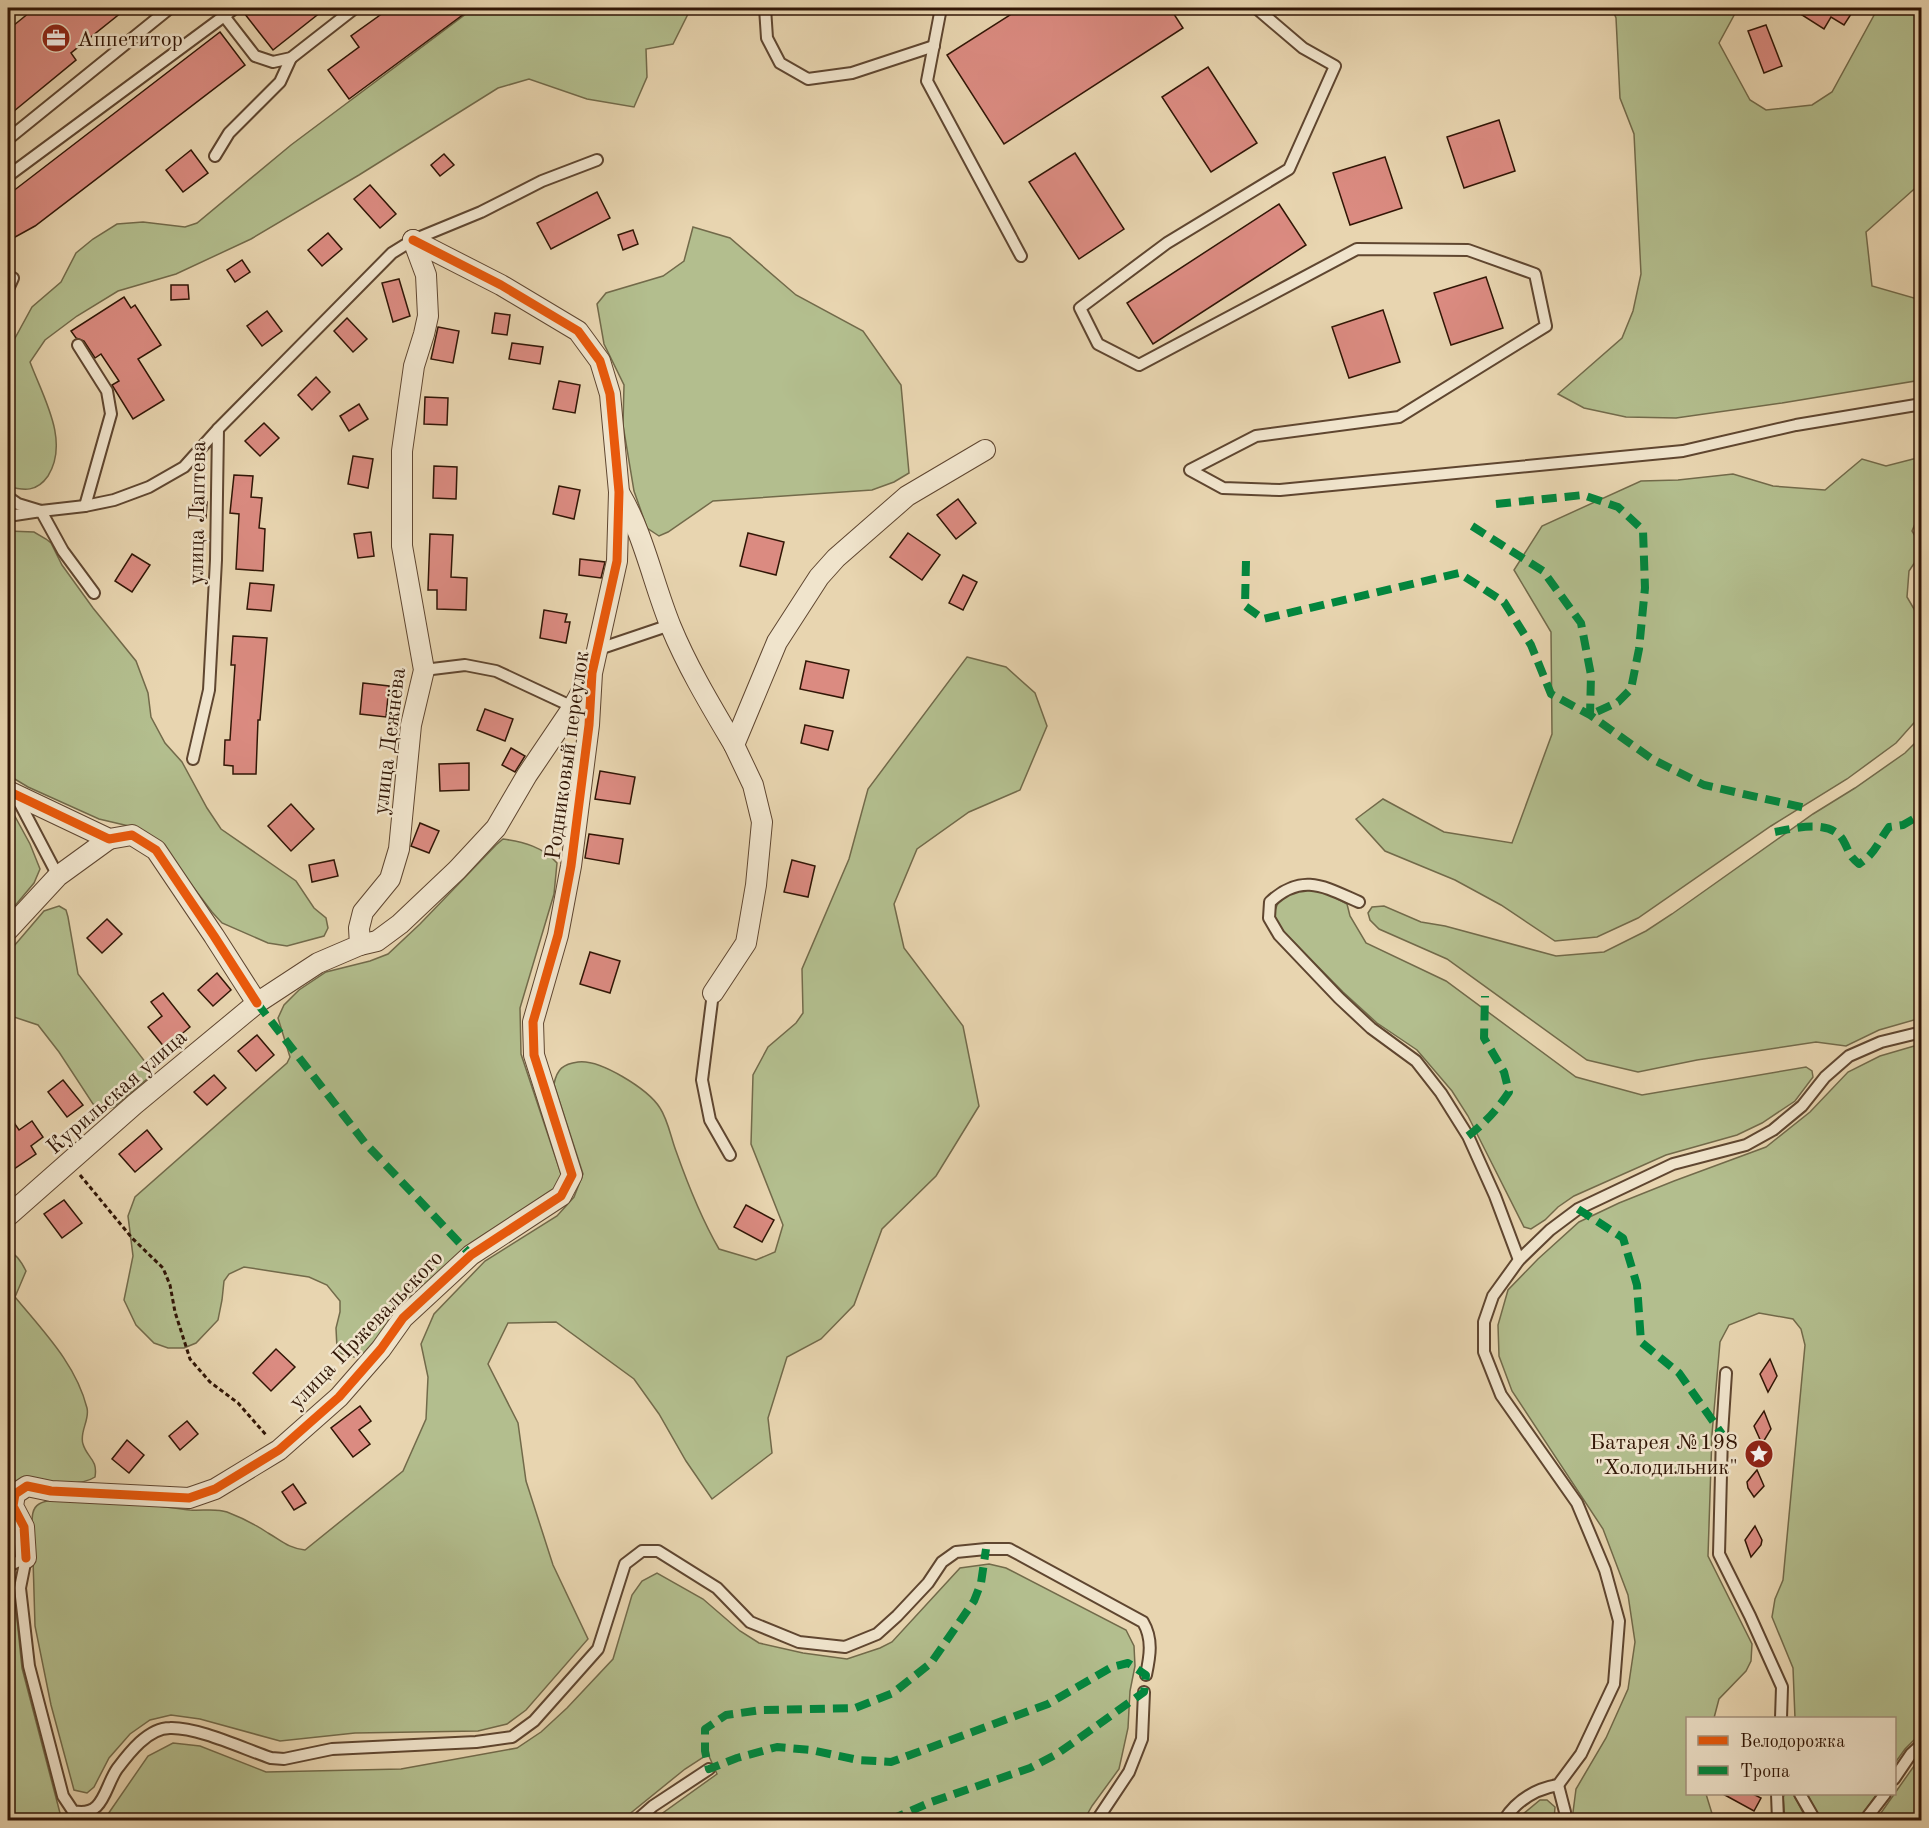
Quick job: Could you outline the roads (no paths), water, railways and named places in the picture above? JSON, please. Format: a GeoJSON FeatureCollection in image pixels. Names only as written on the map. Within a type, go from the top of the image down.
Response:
{"type":"FeatureCollection","features":[{"type":"Feature","properties":{"kind":"street","name":"Родниковый переулок"},"geometry":{"type":"LineString","coordinates":[[413,240],[501,285],[578,331],[600,361],[610,394],[619,492],[617,561],[592,673],[590,725],[571,866],[558,935],[533,1022],[534,1055]]}},
{"type":"Feature","properties":{"kind":"street","name":"улица Дежнёва"},"geometry":{"type":"LineString","coordinates":[[360,945],[358,928],[363,912],[390,879],[399,849],[411,725],[424,670],[402,546],[402,451],[414,366],[428,316],[426,274],[413,240]]}},
{"type":"Feature","properties":{"kind":"street"},"geometry":{"type":"LineString","coordinates":[[734,745],[777,642],[819,577],[845,550],[908,496],[985,450]]}},
{"type":"Feature","properties":{"kind":"street"},"geometry":{"type":"LineString","coordinates":[[619,492],[631,513],[670,625],[692,673],[734,745],[753,785],[762,822],[756,885],[746,943],[713,993]]}},
{"type":"Feature","properties":{"kind":"street"},"geometry":{"type":"LineString","coordinates":[[8,930],[58,876],[109,839],[132,835],[156,850],[257,1003],[318,963],[360,945],[377,941],[400,924],[457,870],[496,828],[526,775],[573,707],[592,673]]}},
{"type":"Feature","properties":{"kind":"street"},"geometry":{"type":"LineString","coordinates":[[11,794],[109,839]]}},
{"type":"Feature","properties":{"kind":"street","name":"Курильская улица"},"geometry":{"type":"LineString","coordinates":[[8,1216],[135,1104],[257,1003]]}},
{"type":"Feature","properties":{"kind":"street","name":"улица Пржевальского"},"geometry":{"type":"LineString","coordinates":[[26,1557],[24,1527],[13,1506],[15,1494],[27,1486],[51,1491],[189,1498],[215,1490],[279,1450],[339,1397],[381,1349],[403,1318],[471,1255],[561,1196],[572,1175],[534,1055]]}},
{"type":"Feature","properties":{"kind":"lane"},"geometry":{"type":"LineString","coordinates":[[8,139],[170,8]]}},
{"type":"Feature","properties":{"kind":"lane"},"geometry":{"type":"LineString","coordinates":[[8,176],[235,8]]}},
{"type":"Feature","properties":{"kind":"lane"},"geometry":{"type":"LineString","coordinates":[[224,16],[255,56],[273,62],[291,58],[356,8]]}},
{"type":"Feature","properties":{"kind":"lane"},"geometry":{"type":"LineString","coordinates":[[765,8],[767,38],[780,63],[808,79],[852,73],[934,46]]}},
{"type":"Feature","properties":{"kind":"lane"},"geometry":{"type":"LineString","coordinates":[[941,8],[927,81],[1021,256]]}},
{"type":"Feature","properties":{"kind":"lane"},"geometry":{"type":"LineString","coordinates":[[1256,8],[1303,48],[1335,66],[1289,169],[1167,243],[1080,308],[1098,344],[1139,365],[1357,249],[1468,250],[1535,274],[1546,326],[1399,417],[1256,436],[1190,470],[1223,488],[1280,490],[1683,451],[1796,425],[1922,404]]}},
{"type":"Feature","properties":{"kind":"lane"},"geometry":{"type":"LineString","coordinates":[[215,156],[229,133],[280,82],[291,58]]}},
{"type":"Feature","properties":{"kind":"lane","name":"улица Лаптева"},"geometry":{"type":"LineString","coordinates":[[193,759],[209,690],[216,560],[218,429],[381,262],[413,240],[481,212],[542,181],[597,160]]}},
{"type":"Feature","properties":{"kind":"lane"},"geometry":{"type":"LineString","coordinates":[[8,289],[13,278]]}},
{"type":"Feature","properties":{"kind":"lane"},"geometry":{"type":"LineString","coordinates":[[78,345],[107,391],[111,414],[85,506]]}},
{"type":"Feature","properties":{"kind":"lane"},"geometry":{"type":"LineString","coordinates":[[8,516],[85,506],[114,500],[149,487],[184,467],[218,429]]}},
{"type":"Feature","properties":{"kind":"lane"},"geometry":{"type":"LineString","coordinates":[[8,497],[18,504],[41,511],[63,551],[94,593]]}},
{"type":"Feature","properties":{"kind":"lane"},"geometry":{"type":"LineString","coordinates":[[599,649],[670,625]]}},
{"type":"Feature","properties":{"kind":"lane"},"geometry":{"type":"LineString","coordinates":[[424,670],[465,665],[496,671],[573,707]]}},
{"type":"Feature","properties":{"kind":"lane"},"geometry":{"type":"LineString","coordinates":[[11,794],[58,876]]}},
{"type":"Feature","properties":{"kind":"lane"},"geometry":{"type":"LineString","coordinates":[[1359,902],[1322,886],[1298,884],[1282,891],[1270,902],[1269,918],[1279,935],[1338,998],[1371,1028],[1416,1061],[1441,1093],[1468,1136],[1495,1196],[1519,1260]]}},
{"type":"Feature","properties":{"kind":"lane"},"geometry":{"type":"LineString","coordinates":[[713,993],[702,1080],[710,1120],[730,1155]]}},
{"type":"Feature","properties":{"kind":"lane"},"geometry":{"type":"LineString","coordinates":[[1504,1821],[1510,1810],[1523,1799],[1540,1788],[1558,1785],[1581,1754],[1614,1684],[1619,1621],[1605,1570],[1577,1503],[1501,1395],[1484,1352],[1484,1322],[1493,1296],[1519,1260],[1550,1230],[1578,1209],[1673,1164],[1746,1145],[1773,1130],[1802,1106],[1825,1077],[1848,1056],[1881,1042],[1922,1032]]}},
{"type":"Feature","properties":{"kind":"lane"},"geometry":{"type":"LineString","coordinates":[[1726,1373],[1719,1554],[1782,1687],[1781,1717]]}},
{"type":"Feature","properties":{"kind":"lane"},"geometry":{"type":"LineString","coordinates":[[26,1557],[20,1588],[29,1666],[63,1796],[73,1811],[82,1813],[92,1810],[105,1797],[116,1770],[139,1744],[154,1732],[169,1728],[194,1731],[271,1758],[284,1759],[332,1749],[476,1742],[512,1737],[541,1714],[598,1649],[625,1564],[642,1551],[658,1551],[717,1588],[750,1622],[799,1642],[845,1647],[877,1634],[927,1584],[942,1562],[956,1552],[1009,1549],[1143,1622],[1150,1641],[1146,1675]]}},
{"type":"Feature","properties":{"kind":"lane"},"geometry":{"type":"LineString","coordinates":[[8,1566],[26,1557]]}},
{"type":"Feature","properties":{"kind":"lane"},"geometry":{"type":"LineString","coordinates":[[1096,1821],[1129,1772],[1142,1739],[1144,1692]]}},
{"type":"Feature","properties":{"kind":"lane"},"geometry":{"type":"LineString","coordinates":[[1896,1776],[1911,1754],[1922,1744]]}},
{"type":"Feature","properties":{"kind":"lane"},"geometry":{"type":"LineString","coordinates":[[637,1821],[653,1806],[709,1769]]}},
{"type":"Feature","properties":{"kind":"lane"},"geometry":{"type":"LineString","coordinates":[[1558,1785],[1565,1821]]}},
{"type":"Feature","properties":{"kind":"lane"},"geometry":{"type":"LineString","coordinates":[[1777,1795],[1778,1821]]}},
{"type":"Feature","properties":{"kind":"lane"},"geometry":{"type":"LineString","coordinates":[[1801,1795],[1815,1821]]}},
{"type":"Feature","properties":{"kind":"lane"},"geometry":{"type":"LineString","coordinates":[[1865,1821],[1884,1795]]}},
{"type":"Feature","properties":{"kind":"place","name":"Аппетитор"},"geometry":{"type":"Point","coordinates":[56,38]}},
{"type":"Feature","properties":{"kind":"place","name":"Батарея №198 \"Холодильник\""},"geometry":{"type":"Point","coordinates":[1759,1454]}}]}
